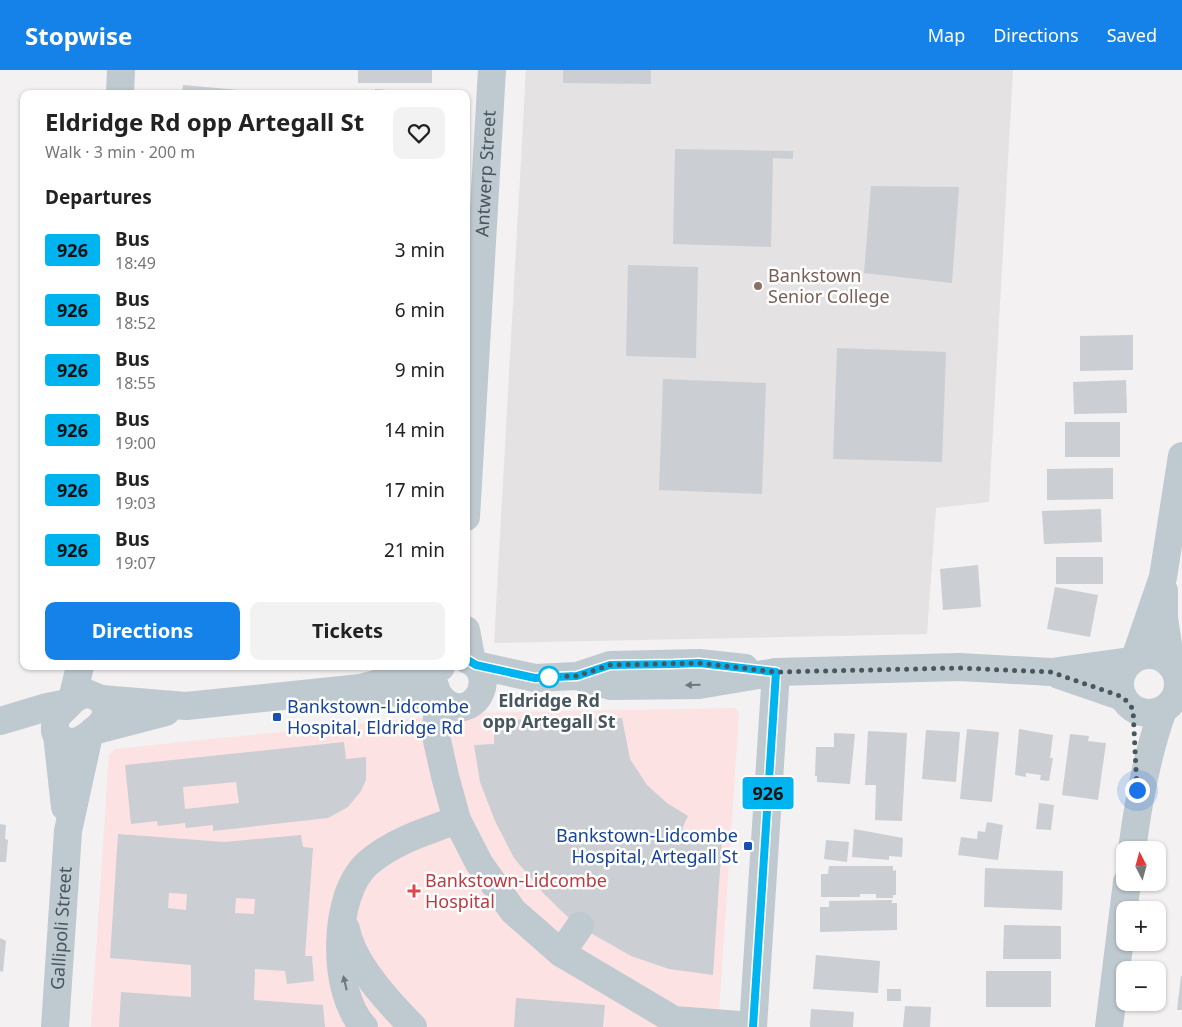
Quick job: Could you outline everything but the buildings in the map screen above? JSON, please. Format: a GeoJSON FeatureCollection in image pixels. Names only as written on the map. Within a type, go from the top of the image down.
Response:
{"type":"FeatureCollection","features":[{"type":"Feature","properties":{"kind":"street"},"geometry":{"type":"LineString","coordinates":[[120,90],[121,70]]}},
{"type":"Feature","properties":{"kind":"street","name":"Antwerp Street"},"geometry":{"type":"LineString","coordinates":[[470,448],[492,70]]}},
{"type":"Feature","properties":{"kind":"street"},"geometry":{"type":"LineString","coordinates":[[1133,841],[1137,809],[1157,726],[1173,702],[1178,684],[1164,618],[1163,577],[1182,456]]}},
{"type":"Feature","properties":{"kind":"street"},"geometry":{"type":"LineString","coordinates":[[1137,809],[1128,703],[1120,678],[1133,659],[1163,577]]}},
{"type":"Feature","properties":{"kind":"street"},"geometry":{"type":"LineString","coordinates":[[360,688],[457,701],[535,678],[577,676],[611,686],[699,685],[776,672],[959,668],[1051,672],[1154,655],[1176,668]]}},
{"type":"Feature","properties":{"kind":"street"},"geometry":{"type":"LineString","coordinates":[[472,662],[535,678]]}},
{"type":"Feature","properties":{"kind":"street"},"geometry":{"type":"LineString","coordinates":[[457,701],[482,692],[484,679],[472,662]]}},
{"type":"Feature","properties":{"kind":"street"},"geometry":{"type":"LineString","coordinates":[[56,734],[55,718],[70,702],[79,670]]}},
{"type":"Feature","properties":{"kind":"street"},"geometry":{"type":"LineString","coordinates":[[0,728],[56,734],[65,742],[73,743],[83,740],[103,722],[106,714],[100,698],[99,670]]}},
{"type":"Feature","properties":{"kind":"street"},"geometry":{"type":"LineString","coordinates":[[91,733],[186,706],[360,688],[427,670]]}},
{"type":"Feature","properties":{"kind":"street"},"geometry":{"type":"LineString","coordinates":[[440,670],[435,682],[457,701],[458,718],[447,739],[442,758],[444,776],[457,820],[479,863],[513,911],[561,953],[652,1019],[753,1021],[776,672]]}},
{"type":"Feature","properties":{"kind":"street"},"geometry":{"type":"LineString","coordinates":[[1051,672],[1148,713],[1173,702]]}},
{"type":"Feature","properties":{"kind":"street"},"geometry":{"type":"LineString","coordinates":[[0,721],[70,702],[87,693],[100,698],[186,706]]}},
{"type":"Feature","properties":{"kind":"street","name":"Gallipoli Street"},"geometry":{"type":"LineString","coordinates":[[55,1027],[68,831],[91,733]]}},
{"type":"Feature","properties":{"kind":"street","name":"Gallipoli Street"},"geometry":{"type":"LineString","coordinates":[[56,734],[68,831]]}},
{"type":"Feature","properties":{"kind":"street"},"geometry":{"type":"LineString","coordinates":[[364,1027],[349,1002],[341,967],[339,943],[354,881],[368,864],[393,846],[457,820]]}},
{"type":"Feature","properties":{"kind":"street"},"geometry":{"type":"LineString","coordinates":[[1109,1027],[1126,891]]}},
{"type":"Feature","properties":{"kind":"street"},"geometry":{"type":"LineString","coordinates":[[344,920],[348,943],[359,962],[413,1027]]}},
{"type":"Feature","properties":{"kind":"street"},"geometry":{"type":"LineString","coordinates":[[561,953],[580,926]]}},
{"type":"Feature","properties":{"kind":"shaded area","name":"Bankstown Senior College"},"geometry":{"type":"Polygon","coordinates":[[[526,70],[1013,70],[989,502],[936,508],[927,634],[494,643],[526,70]]]}},
{"type":"Feature","properties":{"kind":"shaded area","name":"Bankstown-Lidcombe Hospital"},"geometry":{"type":"Polygon","coordinates":[[[734,708],[739,713],[718,1027],[91,1027],[109,755],[115,749],[467,713],[734,708]]]}},
{"type":"Feature","properties":{"kind":"bus line","name":"926"},"geometry":{"type":"LineString","coordinates":[[470,661],[476,665],[535,678],[577,676],[610,665],[699,663],[776,672],[753,1027]]}},
{"type":"Feature","properties":{"kind":"place","name":"Bankstown Senior College"},"geometry":{"type":"Point","coordinates":[758,286]}},
{"type":"Feature","properties":{"kind":"place","name":"Eldridge Rd opp Artegall St"},"geometry":{"type":"Point","coordinates":[549,677]}},
{"type":"Feature","properties":{"kind":"place","name":"Bankstown-Lidcombe Hospital, Eldridge Rd"},"geometry":{"type":"Point","coordinates":[277,717]}},
{"type":"Feature","properties":{"kind":"place","name":"Bankstown-Lidcombe Hospital, Artegall St"},"geometry":{"type":"Point","coordinates":[748,846]}},
{"type":"Feature","properties":{"kind":"place","name":"Bankstown-Lidcombe Hospital"},"geometry":{"type":"Point","coordinates":[414,891]}},
{"type":"Feature","properties":{"kind":"route"},"geometry":{"type":"LineString","coordinates":[[549,677],[577,676],[610,665],[699,663],[776,672],[994,668],[1051,672],[1123,697],[1133,709],[1137,751],[1137,790]]}}]}
